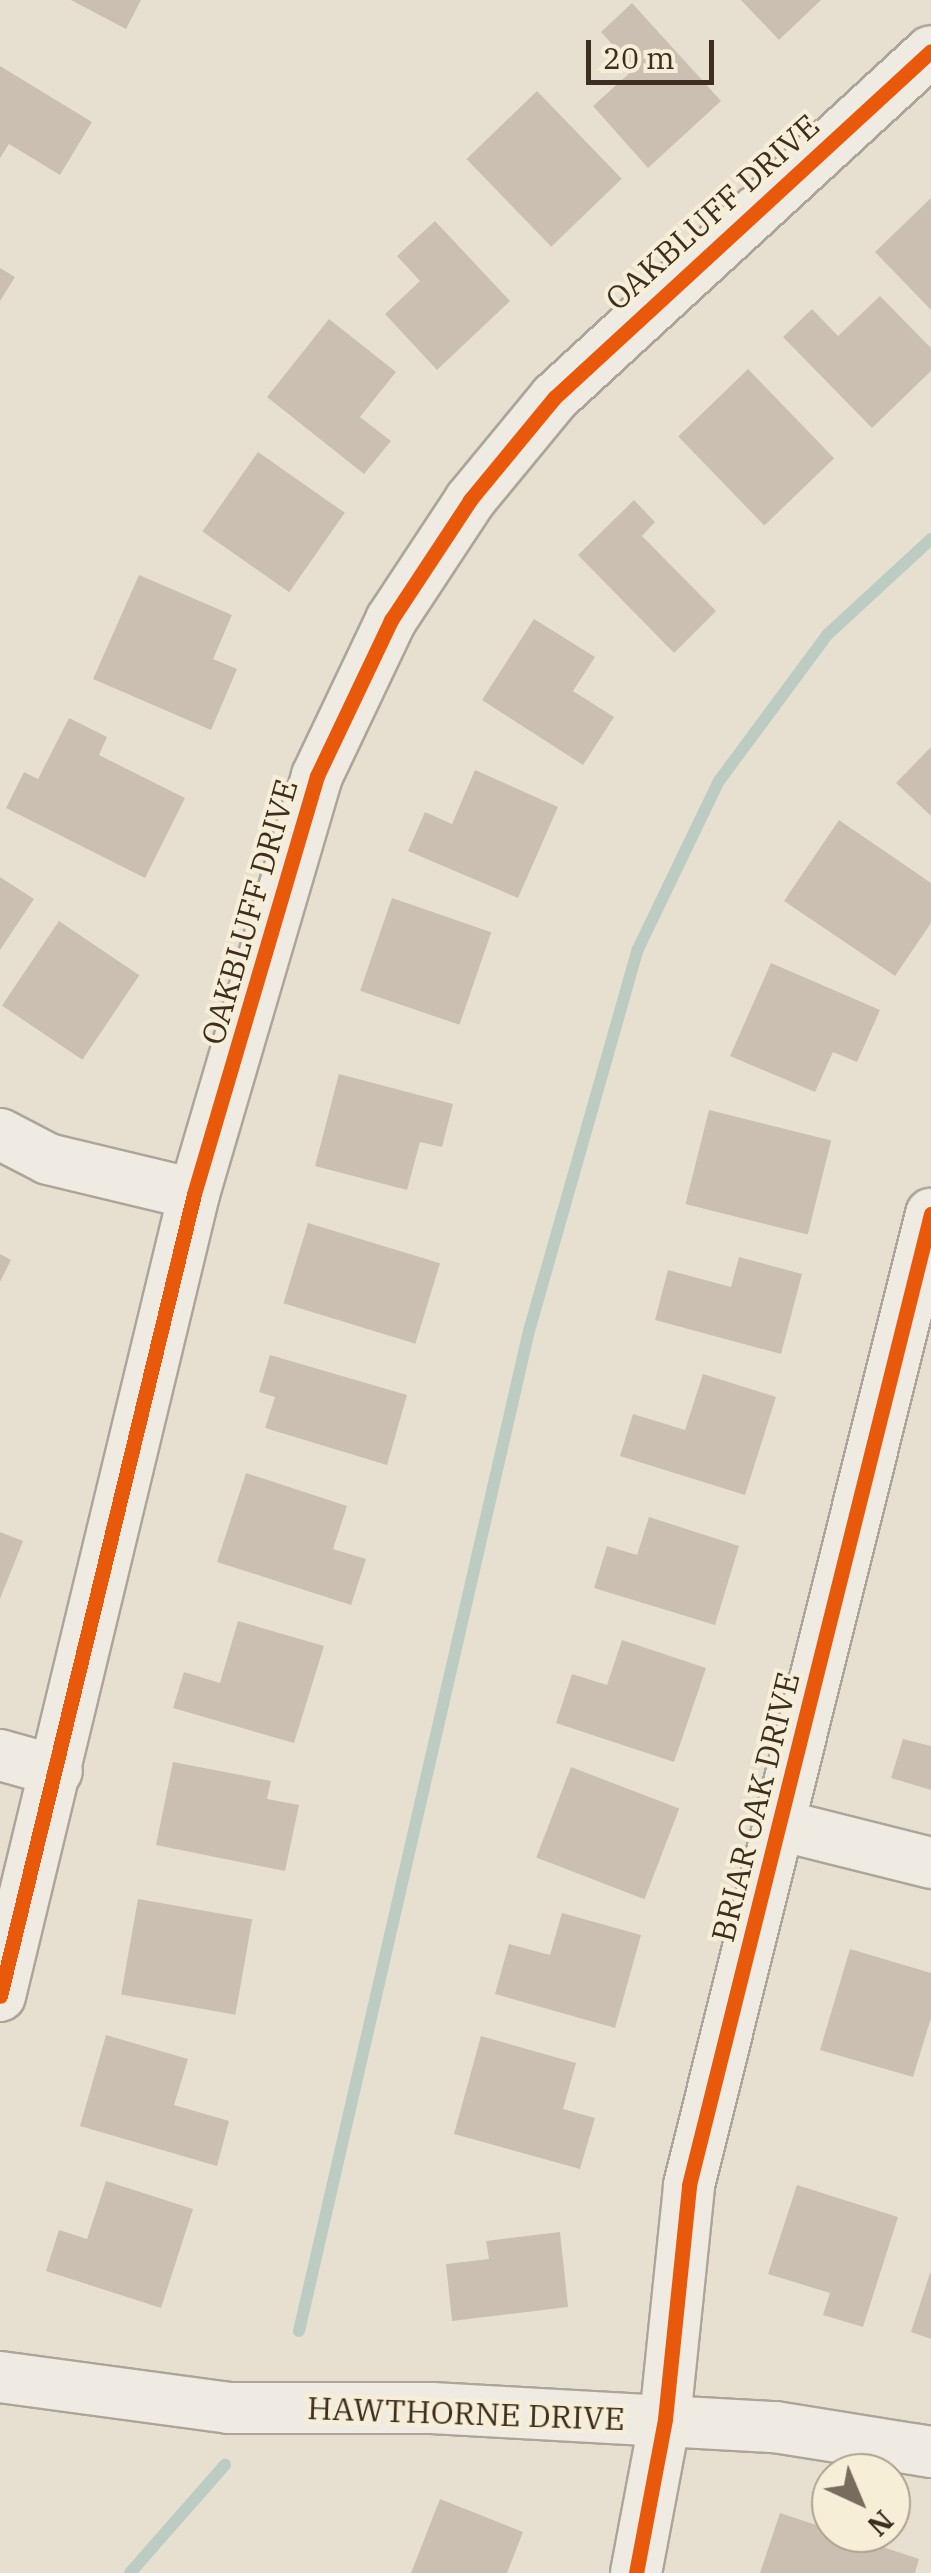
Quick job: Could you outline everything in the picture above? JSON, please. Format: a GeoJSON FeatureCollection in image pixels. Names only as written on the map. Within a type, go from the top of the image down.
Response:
{"type":"FeatureCollection","features":[{"type":"Feature","properties":{"kind":"street","name":"OAKBLUFF DRIVE"},"geometry":{"type":"LineString","coordinates":[[0,1996],[194,1194],[317,776],[391,620],[470,500],[554,398],[931,50]]}},
{"type":"Feature","properties":{"kind":"street"},"geometry":{"type":"LineString","coordinates":[[0,1134],[48,1159],[194,1194]]}},
{"type":"Feature","properties":{"kind":"street","name":"BRIAR OAK DRIVE"},"geometry":{"type":"LineString","coordinates":[[636,2573],[665,2419],[689,2185],[931,1214]]}},
{"type":"Feature","properties":{"kind":"street"},"geometry":{"type":"LineString","coordinates":[[0,1754],[57,1772]]}},
{"type":"Feature","properties":{"kind":"street"},"geometry":{"type":"LineString","coordinates":[[780,1824],[931,1863]]}},
{"type":"Feature","properties":{"kind":"street","name":"HAWTHORNE DRIVE"},"geometry":{"type":"LineString","coordinates":[[0,2377],[228,2408],[665,2419],[776,2427],[931,2452]]}},
{"type":"Feature","properties":{"kind":"building"},"geometry":{"type":"Polygon","coordinates":[[[71,0],[141,0],[126,29],[71,0]]]}},
{"type":"Feature","properties":{"kind":"building"},"geometry":{"type":"Polygon","coordinates":[[[741,0],[821,0],[779,40],[741,0]]]}},
{"type":"Feature","properties":{"kind":"building"},"geometry":{"type":"Polygon","coordinates":[[[632,3],[721,101],[648,168],[593,106],[634,69],[601,32],[632,3]]]}},
{"type":"Feature","properties":{"kind":"building"},"geometry":{"type":"Polygon","coordinates":[[[0,66],[92,122],[60,175],[9,144],[0,158],[0,66]]]}},
{"type":"Feature","properties":{"kind":"building"},"geometry":{"type":"Polygon","coordinates":[[[537,91],[622,179],[551,247],[467,159],[537,91]]]}},
{"type":"Feature","properties":{"kind":"building"},"geometry":{"type":"Polygon","coordinates":[[[931,198],[931,310],[875,252],[931,198]]]}},
{"type":"Feature","properties":{"kind":"building"},"geometry":{"type":"Polygon","coordinates":[[[435,221],[510,301],[437,370],[385,314],[420,281],[397,256],[435,221]]]}},
{"type":"Feature","properties":{"kind":"building"},"geometry":{"type":"Polygon","coordinates":[[[0,268],[15,277],[0,301],[0,268]]]}},
{"type":"Feature","properties":{"kind":"building"},"geometry":{"type":"Polygon","coordinates":[[[880,296],[931,348],[931,371],[872,428],[783,337],[812,309],[838,336],[880,296]]]}},
{"type":"Feature","properties":{"kind":"building"},"geometry":{"type":"Polygon","coordinates":[[[329,319],[396,372],[360,417],[391,441],[364,474],[267,397],[329,319]]]}},
{"type":"Feature","properties":{"kind":"building"},"geometry":{"type":"Polygon","coordinates":[[[748,369],[834,458],[764,526],[678,436],[748,369]]]}},
{"type":"Feature","properties":{"kind":"building"},"geometry":{"type":"Polygon","coordinates":[[[258,452],[345,513],[289,592],[202,531],[258,452]]]}},
{"type":"Feature","properties":{"kind":"building"},"geometry":{"type":"Polygon","coordinates":[[[634,500],[655,522],[642,536],[716,611],[674,653],[578,555],[634,500]]]}},
{"type":"Feature","properties":{"kind":"building"},"geometry":{"type":"Polygon","coordinates":[[[139,575],[232,615],[213,659],[237,669],[211,730],[93,679],[139,575]]]}},
{"type":"Feature","properties":{"kind":"building"},"geometry":{"type":"Polygon","coordinates":[[[534,619],[595,657],[573,691],[614,717],[583,765],[482,700],[534,619]]]}},
{"type":"Feature","properties":{"kind":"building"},"geometry":{"type":"Polygon","coordinates":[[[69,718],[107,737],[99,755],[185,798],[145,878],[6,808],[24,772],[38,779],[69,718]]]}},
{"type":"Feature","properties":{"kind":"building"},"geometry":{"type":"Polygon","coordinates":[[[931,747],[931,816],[896,783],[931,747]]]}},
{"type":"Feature","properties":{"kind":"building"},"geometry":{"type":"Polygon","coordinates":[[[475,770],[558,807],[518,898],[408,851],[425,812],[452,824],[475,770]]]}},
{"type":"Feature","properties":{"kind":"building"},"geometry":{"type":"Polygon","coordinates":[[[839,820],[931,883],[931,923],[895,976],[784,901],[839,820]]]}},
{"type":"Feature","properties":{"kind":"building"},"geometry":{"type":"Polygon","coordinates":[[[0,877],[34,899],[0,950],[0,877]]]}},
{"type":"Feature","properties":{"kind":"building"},"geometry":{"type":"Polygon","coordinates":[[[392,898],[491,932],[459,1025],[360,991],[392,898]]]}},
{"type":"Feature","properties":{"kind":"building"},"geometry":{"type":"Polygon","coordinates":[[[59,921],[139,975],[82,1060],[2,1006],[59,921]]]}},
{"type":"Feature","properties":{"kind":"building"},"geometry":{"type":"Polygon","coordinates":[[[771,963],[880,1010],[857,1062],[833,1052],[815,1092],[730,1056],[771,963]]]}},
{"type":"Feature","properties":{"kind":"building"},"geometry":{"type":"Polygon","coordinates":[[[339,1074],[453,1104],[442,1147],[420,1142],[407,1190],[315,1166],[339,1074]]]}},
{"type":"Feature","properties":{"kind":"building"},"geometry":{"type":"Polygon","coordinates":[[[709,1110],[831,1140],[808,1235],[686,1204],[709,1110]]]}},
{"type":"Feature","properties":{"kind":"building"},"geometry":{"type":"Polygon","coordinates":[[[308,1223],[440,1263],[415,1344],[283,1303],[308,1223]]]}},
{"type":"Feature","properties":{"kind":"building"},"geometry":{"type":"Polygon","coordinates":[[[0,1254],[11,1260],[0,1282],[0,1254]]]}},
{"type":"Feature","properties":{"kind":"building"},"geometry":{"type":"Polygon","coordinates":[[[739,1257],[802,1274],[781,1354],[655,1320],[668,1270],[731,1287],[739,1257]]]}},
{"type":"Feature","properties":{"kind":"building"},"geometry":{"type":"Polygon","coordinates":[[[270,1355],[407,1395],[387,1465],[265,1428],[275,1397],[259,1392],[270,1355]]]}},
{"type":"Feature","properties":{"kind":"building"},"geometry":{"type":"Polygon","coordinates":[[[703,1374],[776,1397],[745,1495],[620,1456],[633,1414],[685,1430],[703,1374]]]}},
{"type":"Feature","properties":{"kind":"building"},"geometry":{"type":"Polygon","coordinates":[[[246,1473],[347,1506],[333,1549],[366,1559],[351,1605],[217,1562],[246,1473]]]}},
{"type":"Feature","properties":{"kind":"building"},"geometry":{"type":"Polygon","coordinates":[[[649,1517],[739,1546],[715,1625],[594,1588],[607,1546],[637,1555],[649,1517]]]}},
{"type":"Feature","properties":{"kind":"building"},"geometry":{"type":"Polygon","coordinates":[[[0,1532],[23,1541],[0,1599],[0,1532]]]}},
{"type":"Feature","properties":{"kind":"building"},"geometry":{"type":"Polygon","coordinates":[[[238,1621],[324,1646],[294,1743],[173,1708],[184,1672],[220,1683],[238,1621]]]}},
{"type":"Feature","properties":{"kind":"building"},"geometry":{"type":"Polygon","coordinates":[[[622,1640],[706,1668],[674,1762],[556,1723],[572,1674],[607,1685],[622,1640]]]}},
{"type":"Feature","properties":{"kind":"building"},"geometry":{"type":"Polygon","coordinates":[[[903,1739],[931,1746],[931,1790],[891,1778],[903,1739]]]}},
{"type":"Feature","properties":{"kind":"building"},"geometry":{"type":"Polygon","coordinates":[[[173,1762],[271,1781],[267,1799],[299,1805],[285,1871],[156,1845],[173,1762]]]}},
{"type":"Feature","properties":{"kind":"building"},"geometry":{"type":"Polygon","coordinates":[[[571,1767],[679,1809],[645,1899],[536,1858],[571,1767]]]}},
{"type":"Feature","properties":{"kind":"building"},"geometry":{"type":"Polygon","coordinates":[[[138,1899],[252,1919],[235,2015],[121,1995],[138,1899]]]}},
{"type":"Feature","properties":{"kind":"building"},"geometry":{"type":"Polygon","coordinates":[[[562,1913],[641,1935],[615,2028],[495,1994],[509,1944],[550,1955],[562,1913]]]}},
{"type":"Feature","properties":{"kind":"building"},"geometry":{"type":"Polygon","coordinates":[[[850,1949],[931,1973],[931,2018],[913,2077],[820,2050],[850,1949]]]}},
{"type":"Feature","properties":{"kind":"building"},"geometry":{"type":"Polygon","coordinates":[[[106,2035],[188,2059],[174,2105],[229,2121],[217,2166],[80,2126],[106,2035]]]}},
{"type":"Feature","properties":{"kind":"building"},"geometry":{"type":"Polygon","coordinates":[[[481,2036],[576,2063],[563,2109],[595,2118],[580,2169],[454,2134],[481,2036]]]}},
{"type":"Feature","properties":{"kind":"building"},"geometry":{"type":"Polygon","coordinates":[[[106,2181],[193,2209],[161,2308],[46,2271],[59,2230],[87,2239],[106,2181]]]}},
{"type":"Feature","properties":{"kind":"building"},"geometry":{"type":"Polygon","coordinates":[[[797,2185],[898,2217],[863,2327],[823,2315],[830,2293],[768,2274],[797,2185]]]}},
{"type":"Feature","properties":{"kind":"building"},"geometry":{"type":"Polygon","coordinates":[[[560,2232],[568,2307],[452,2321],[446,2264],[489,2259],[486,2241],[560,2232]]]}},
{"type":"Feature","properties":{"kind":"building"},"geometry":{"type":"Polygon","coordinates":[[[931,2273],[931,2339],[911,2332],[931,2273]]]}},
{"type":"Feature","properties":{"kind":"building"},"geometry":{"type":"Polygon","coordinates":[[[440,2499],[523,2532],[507,2573],[411,2573],[440,2499]]]}},
{"type":"Feature","properties":{"kind":"building"},"geometry":{"type":"Polygon","coordinates":[[[780,2513],[811,2523],[811,2553],[901,2553],[919,2559],[915,2573],[760,2573],[780,2513]]]}},
{"type":"Feature","properties":{"kind":"waterway"},"geometry":{"type":"LineString","coordinates":[[299,2331],[529,1331],[638,949],[719,781],[827,635],[931,539]]}},
{"type":"Feature","properties":{"kind":"waterway"},"geometry":{"type":"LineString","coordinates":[[130,2573],[225,2465]]}},
{"type":"Feature","properties":{"kind":"cycle path"},"geometry":{"type":"LineString","coordinates":[[0,1996],[194,1194],[317,776],[391,620],[470,500],[554,398],[931,51]]}},
{"type":"Feature","properties":{"kind":"cycle path"},"geometry":{"type":"LineString","coordinates":[[636,2573],[665,2419],[689,2185],[931,1214]]}}]}
